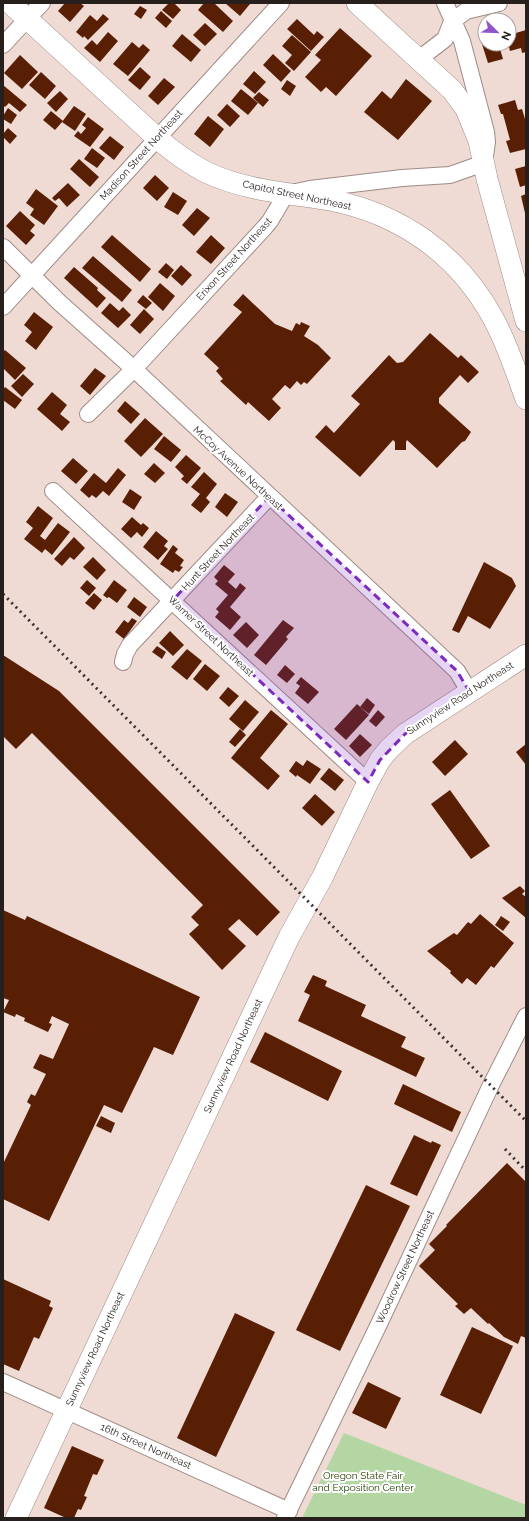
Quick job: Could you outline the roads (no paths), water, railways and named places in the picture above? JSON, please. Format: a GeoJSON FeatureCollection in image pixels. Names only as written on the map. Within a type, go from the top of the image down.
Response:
{"type":"FeatureCollection","features":[{"type":"Feature","properties":{"kind":"main road","name":"Capitol Street Northeast"},"geometry":{"type":"LineString","coordinates":[[10,3],[157,138],[181,158],[208,173],[244,184],[286,194],[330,200],[368,210],[405,227],[441,252],[465,276],[483,301],[503,339],[526,399]]}},
{"type":"Feature","properties":{"kind":"main road"},"geometry":{"type":"LineString","coordinates":[[357,3],[452,90],[466,109],[478,141],[526,321]]}},
{"type":"Feature","properties":{"kind":"main road"},"geometry":{"type":"LineString","coordinates":[[503,339],[521,358],[526,369]]}},
{"type":"Feature","properties":{"kind":"main road","name":"Sunnyview Road Northeast"},"geometry":{"type":"LineString","coordinates":[[16,1518],[289,937],[322,878],[368,782],[389,749],[405,734],[526,655]]}},
{"type":"Feature","properties":{"kind":"street"},"geometry":{"type":"LineString","coordinates":[[3,45],[42,3]]}},
{"type":"Feature","properties":{"kind":"street","name":"Madison Street Northeast"},"geometry":{"type":"LineString","coordinates":[[3,307],[281,3]]}},
{"type":"Feature","properties":{"kind":"street"},"geometry":{"type":"LineString","coordinates":[[286,194],[310,189],[402,178],[450,175],[460,173],[484,163],[487,142],[486,132],[462,41],[445,3]]}},
{"type":"Feature","properties":{"kind":"street"},"geometry":{"type":"LineString","coordinates":[[419,59],[445,39],[453,22],[466,11],[499,3]]}},
{"type":"Feature","properties":{"kind":"street","name":"Erixon Street Northeast"},"geometry":{"type":"LineString","coordinates":[[88,414],[134,369],[265,227],[286,194]]}},
{"type":"Feature","properties":{"kind":"street","name":"McCoy Avenue Northeast"},"geometry":{"type":"LineString","coordinates":[[3,248],[60,303],[134,369],[457,672],[469,692]]}},
{"type":"Feature","properties":{"kind":"street","name":"Warner Street Northeast"},"geometry":{"type":"LineString","coordinates":[[53,491],[173,600],[368,782]]}},
{"type":"Feature","properties":{"kind":"street","name":"Hunt Street Northeast"},"geometry":{"type":"LineString","coordinates":[[123,662],[130,645],[269,497]]}},
{"type":"Feature","properties":{"kind":"street","name":"Woodrow Street Northeast"},"geometry":{"type":"LineString","coordinates":[[287,1514],[376,1330],[491,1085],[526,1016]]}},
{"type":"Feature","properties":{"kind":"street","name":"16th Street Northeast"},"geometry":{"type":"LineString","coordinates":[[3,1382],[287,1514]]}},
{"type":"Feature","properties":{"kind":"railway"},"geometry":{"type":"LineString","coordinates":[[3,594],[526,1121]]}},
{"type":"Feature","properties":{"kind":"railway"},"geometry":{"type":"LineString","coordinates":[[505,1149],[526,1171]]}},
{"type":"Feature","properties":{"kind":"park label","name":"Oregon State Fair and Exposition Center"},"geometry":{"type":"Point","coordinates":[363,1480]}}]}
